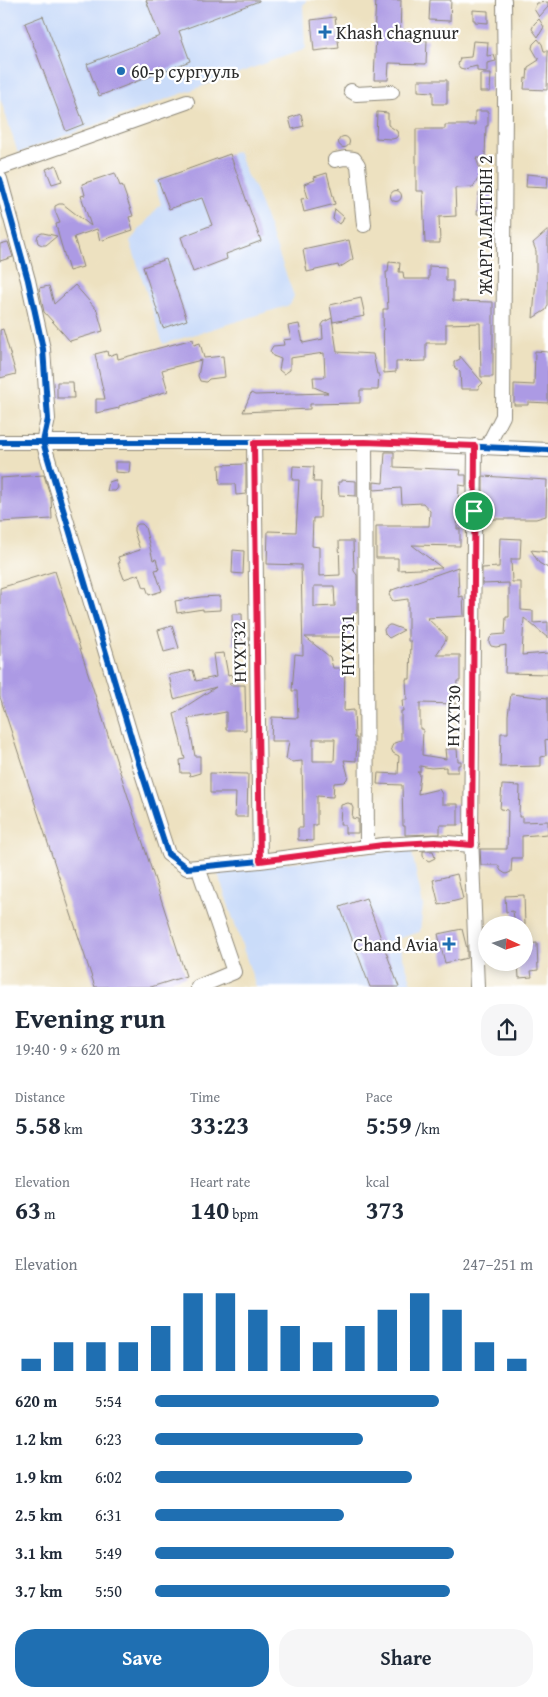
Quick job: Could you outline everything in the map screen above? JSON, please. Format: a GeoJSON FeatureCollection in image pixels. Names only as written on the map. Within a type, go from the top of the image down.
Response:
{"type":"FeatureCollection","features":[{"type":"Feature","properties":{"kind":"street","name":"ЖАРГАЛАНТЫН 2"},"geometry":{"type":"LineString","coordinates":[[481,447],[503,416],[504,0]]}},
{"type":"Feature","properties":{"kind":"street"},"geometry":{"type":"LineString","coordinates":[[351,92],[356,94],[392,92]]}},
{"type":"Feature","properties":{"kind":"street"},"geometry":{"type":"LineString","coordinates":[[0,168],[188,102]]}},
{"type":"Feature","properties":{"kind":"street"},"geometry":{"type":"LineString","coordinates":[[335,160],[354,159],[358,165],[364,225]]}},
{"type":"Feature","properties":{"kind":"street"},"geometry":{"type":"LineString","coordinates":[[0,179],[28,280],[43,349],[48,419],[44,442],[137,758],[168,854],[188,868],[367,847],[435,842],[472,845]]}},
{"type":"Feature","properties":{"kind":"street"},"geometry":{"type":"LineString","coordinates":[[0,442],[365,442],[548,450]]}},
{"type":"Feature","properties":{"kind":"street","name":"НҮХТ31"},"geometry":{"type":"LineString","coordinates":[[365,442],[367,847]]}},
{"type":"Feature","properties":{"kind":"street","name":"НҮХТ32"},"geometry":{"type":"LineString","coordinates":[[254,443],[260,861]]}},
{"type":"Feature","properties":{"kind":"street","name":"НҮХТ30"},"geometry":{"type":"LineString","coordinates":[[477,987],[472,845],[481,447]]}},
{"type":"Feature","properties":{"kind":"street"},"geometry":{"type":"LineString","coordinates":[[198,867],[234,972],[198,987]]}},
{"type":"Feature","properties":{"kind":"shaded area","name":"60-р сургууль"},"geometry":{"type":"Polygon","coordinates":[[[0,0],[306,0],[303,5],[305,49],[18,153],[0,98],[0,0]]]}},
{"type":"Feature","properties":{"kind":"shaded area"},"geometry":{"type":"Polygon","coordinates":[[[238,151],[246,174],[254,186],[294,296],[290,305],[163,344],[130,241],[161,204],[154,181],[238,151]]]}},
{"type":"Feature","properties":{"kind":"shaded area"},"geometry":{"type":"Polygon","coordinates":[[[411,848],[423,906],[420,932],[397,939],[413,987],[256,987],[217,871],[411,848]]]}},
{"type":"Feature","properties":{"kind":"building"},"geometry":{"type":"Polygon","coordinates":[[[146,0],[259,1],[179,31],[190,61],[99,96],[87,64],[160,36],[146,0]]]}},
{"type":"Feature","properties":{"kind":"building"},"geometry":{"type":"Polygon","coordinates":[[[376,0],[401,0],[400,39],[427,40],[426,64],[389,63],[388,80],[374,80],[376,0]]]}},
{"type":"Feature","properties":{"kind":"building"},"geometry":{"type":"Polygon","coordinates":[[[430,0],[451,0],[450,21],[429,20],[430,0]]]}},
{"type":"Feature","properties":{"kind":"building"},"geometry":{"type":"Polygon","coordinates":[[[548,2],[548,7],[539,17],[534,9],[537,3],[548,2]]]}},
{"type":"Feature","properties":{"kind":"building"},"geometry":{"type":"Polygon","coordinates":[[[473,10],[488,11],[488,23],[475,22],[473,20],[473,10]]]}},
{"type":"Feature","properties":{"kind":"building"},"geometry":{"type":"Polygon","coordinates":[[[43,16],[84,124],[66,131],[25,23],[43,16]]]}},
{"type":"Feature","properties":{"kind":"building"},"geometry":{"type":"Polygon","coordinates":[[[335,17],[339,48],[314,51],[311,20],[335,17]]]}},
{"type":"Feature","properties":{"kind":"building"},"geometry":{"type":"Polygon","coordinates":[[[539,19],[544,27],[538,37],[532,29],[539,19]]]}},
{"type":"Feature","properties":{"kind":"building"},"geometry":{"type":"Polygon","coordinates":[[[538,39],[544,51],[548,51],[547,90],[524,89],[528,67],[539,60],[532,48],[538,39]]]}},
{"type":"Feature","properties":{"kind":"building"},"geometry":{"type":"Polygon","coordinates":[[[473,41],[488,42],[487,56],[494,55],[496,61],[487,63],[487,72],[477,71],[477,66],[464,69],[458,65],[460,58],[471,57],[473,41]]]}},
{"type":"Feature","properties":{"kind":"building"},"geometry":{"type":"Polygon","coordinates":[[[480,74],[491,74],[490,92],[480,92],[480,74]]]}},
{"type":"Feature","properties":{"kind":"building"},"geometry":{"type":"Polygon","coordinates":[[[418,80],[447,80],[447,104],[433,104],[433,92],[418,91],[418,80]]]}},
{"type":"Feature","properties":{"kind":"building"},"geometry":{"type":"Polygon","coordinates":[[[475,111],[488,111],[485,158],[476,158],[481,172],[480,176],[473,187],[455,188],[456,216],[439,217],[440,243],[425,243],[423,191],[416,191],[416,129],[445,129],[445,125],[475,125],[475,111]]]}},
{"type":"Feature","properties":{"kind":"building"},"geometry":{"type":"Polygon","coordinates":[[[377,112],[388,113],[388,125],[397,131],[398,135],[396,138],[376,138],[377,112]]]}},
{"type":"Feature","properties":{"kind":"building"},"geometry":{"type":"Polygon","coordinates":[[[301,114],[304,126],[292,129],[289,118],[301,114]]]}},
{"type":"Feature","properties":{"kind":"building"},"geometry":{"type":"Polygon","coordinates":[[[344,136],[350,142],[344,148],[338,142],[344,136]]]}},
{"type":"Feature","properties":{"kind":"building"},"geometry":{"type":"Polygon","coordinates":[[[230,154],[261,241],[226,254],[227,259],[193,272],[181,237],[212,225],[202,198],[169,209],[158,180],[230,154]]]}},
{"type":"Feature","properties":{"kind":"building"},"geometry":{"type":"Polygon","coordinates":[[[56,165],[62,181],[52,184],[46,169],[56,165]]]}},
{"type":"Feature","properties":{"kind":"building"},"geometry":{"type":"Polygon","coordinates":[[[115,173],[120,186],[122,185],[133,216],[129,217],[133,230],[100,241],[97,229],[74,237],[83,267],[69,271],[56,224],[60,223],[55,206],[63,204],[91,226],[81,196],[85,195],[82,184],[115,173]]]}},
{"type":"Feature","properties":{"kind":"building"},"geometry":{"type":"Polygon","coordinates":[[[327,173],[335,204],[304,212],[301,199],[308,198],[304,184],[315,180],[314,177],[327,173]]]}},
{"type":"Feature","properties":{"kind":"building"},"geometry":{"type":"Polygon","coordinates":[[[527,174],[548,176],[547,188],[526,187],[527,174]]]}},
{"type":"Feature","properties":{"kind":"building"},"geometry":{"type":"Polygon","coordinates":[[[396,190],[402,196],[396,202],[390,196],[396,190]]]}},
{"type":"Feature","properties":{"kind":"building"},"geometry":{"type":"Polygon","coordinates":[[[479,192],[493,193],[492,215],[477,214],[479,192]]]}},
{"type":"Feature","properties":{"kind":"building"},"geometry":{"type":"Polygon","coordinates":[[[335,209],[344,217],[339,224],[333,219],[335,209]]]}},
{"type":"Feature","properties":{"kind":"building"},"geometry":{"type":"Polygon","coordinates":[[[548,230],[548,305],[546,310],[533,318],[536,251],[533,243],[548,230]]]}},
{"type":"Feature","properties":{"kind":"building"},"geometry":{"type":"Polygon","coordinates":[[[42,233],[57,236],[46,245],[42,245],[38,243],[37,239],[38,235],[42,233]]]}},
{"type":"Feature","properties":{"kind":"building"},"geometry":{"type":"Polygon","coordinates":[[[349,240],[353,259],[339,268],[338,265],[307,272],[303,250],[349,240]]]}},
{"type":"Feature","properties":{"kind":"building"},"geometry":{"type":"Polygon","coordinates":[[[8,242],[13,257],[0,261],[0,244],[8,242]]]}},
{"type":"Feature","properties":{"kind":"building"},"geometry":{"type":"Polygon","coordinates":[[[166,259],[187,320],[163,328],[143,267],[166,259]]]}},
{"type":"Feature","properties":{"kind":"building"},"geometry":{"type":"Polygon","coordinates":[[[389,262],[400,263],[399,272],[403,272],[404,279],[429,279],[429,266],[446,267],[446,281],[453,281],[453,301],[493,302],[493,377],[481,377],[480,323],[446,324],[446,343],[426,343],[426,361],[396,362],[396,372],[384,373],[383,309],[388,309],[386,272],[388,272],[389,262]]]}},
{"type":"Feature","properties":{"kind":"building"},"geometry":{"type":"Polygon","coordinates":[[[75,285],[97,310],[103,331],[70,341],[44,312],[39,288],[49,286],[54,304],[75,285]]]}},
{"type":"Feature","properties":{"kind":"building"},"geometry":{"type":"Polygon","coordinates":[[[361,298],[365,316],[333,322],[330,305],[361,298]]]}},
{"type":"Feature","properties":{"kind":"building"},"geometry":{"type":"Polygon","coordinates":[[[332,318],[337,352],[373,354],[377,374],[379,374],[378,390],[360,390],[360,403],[310,404],[310,409],[243,412],[251,393],[255,395],[328,393],[314,387],[313,377],[325,377],[324,353],[290,358],[290,370],[284,374],[279,370],[281,359],[273,356],[270,351],[273,346],[284,345],[283,340],[291,339],[288,326],[299,324],[303,343],[323,339],[322,325],[332,318]]]}},
{"type":"Feature","properties":{"kind":"building"},"geometry":{"type":"Polygon","coordinates":[[[3,329],[16,374],[0,378],[0,330],[3,329]]]}},
{"type":"Feature","properties":{"kind":"building"},"geometry":{"type":"Polygon","coordinates":[[[193,339],[194,345],[200,343],[204,358],[223,356],[225,377],[209,379],[206,382],[200,381],[198,376],[201,360],[162,370],[168,391],[119,406],[119,408],[96,413],[96,399],[105,399],[95,354],[107,351],[108,356],[117,353],[118,359],[193,339]]]}},
{"type":"Feature","properties":{"kind":"building"},"geometry":{"type":"Polygon","coordinates":[[[535,351],[548,352],[548,403],[528,402],[528,405],[514,405],[514,384],[534,385],[535,351]]]}},
{"type":"Feature","properties":{"kind":"building"},"geometry":{"type":"Polygon","coordinates":[[[460,356],[483,383],[479,389],[461,389],[460,372],[454,365],[454,362],[460,359],[460,356]]]}},
{"type":"Feature","properties":{"kind":"building"},"geometry":{"type":"Polygon","coordinates":[[[57,382],[73,382],[74,398],[57,398],[57,382]]]}},
{"type":"Feature","properties":{"kind":"building"},"geometry":{"type":"Polygon","coordinates":[[[385,452],[394,452],[394,467],[461,470],[460,475],[466,475],[466,486],[459,485],[457,529],[460,529],[460,546],[412,545],[442,568],[398,570],[398,558],[376,558],[376,526],[429,526],[430,511],[423,503],[402,504],[401,488],[374,490],[374,482],[383,483],[385,452]]]}},
{"type":"Feature","properties":{"kind":"building"},"geometry":{"type":"Polygon","coordinates":[[[115,462],[130,462],[129,473],[115,472],[115,462]]]}},
{"type":"Feature","properties":{"kind":"building"},"geometry":{"type":"Polygon","coordinates":[[[246,464],[246,494],[236,495],[235,484],[220,484],[219,465],[246,464]]]}},
{"type":"Feature","properties":{"kind":"building"},"geometry":{"type":"Polygon","coordinates":[[[293,466],[314,467],[313,482],[321,482],[320,518],[313,518],[312,546],[319,547],[319,576],[340,575],[339,541],[353,541],[354,571],[357,575],[357,613],[353,614],[353,637],[305,637],[330,657],[333,668],[345,668],[344,711],[354,710],[355,738],[357,738],[356,761],[344,760],[348,775],[347,779],[344,782],[334,783],[333,797],[317,796],[317,825],[313,825],[313,841],[298,840],[298,828],[303,828],[302,761],[292,762],[286,759],[289,741],[271,741],[272,717],[298,718],[297,691],[292,691],[295,654],[303,655],[301,565],[267,564],[268,531],[296,532],[299,480],[292,480],[293,466]],[[314,586],[314,607],[335,606],[334,586],[314,586]],[[313,739],[313,761],[334,761],[335,739],[313,739]]]}},
{"type":"Feature","properties":{"kind":"building"},"geometry":{"type":"Polygon","coordinates":[[[44,475],[51,498],[52,519],[0,522],[0,478],[44,475]]]}},
{"type":"Feature","properties":{"kind":"building"},"geometry":{"type":"Polygon","coordinates":[[[483,476],[547,480],[546,516],[536,519],[483,519],[483,476]]]}},
{"type":"Feature","properties":{"kind":"building"},"geometry":{"type":"Polygon","coordinates":[[[115,480],[117,489],[115,491],[107,491],[109,482],[115,480]]]}},
{"type":"Feature","properties":{"kind":"building"},"geometry":{"type":"Polygon","coordinates":[[[341,480],[356,481],[356,496],[339,495],[338,482],[341,482],[341,480]]]}},
{"type":"Feature","properties":{"kind":"building"},"geometry":{"type":"Polygon","coordinates":[[[142,524],[145,527],[153,560],[156,559],[159,569],[155,570],[162,591],[149,595],[146,587],[144,588],[139,574],[124,579],[118,563],[120,563],[118,557],[140,550],[134,531],[134,527],[142,524]]]}},
{"type":"Feature","properties":{"kind":"building"},"geometry":{"type":"Polygon","coordinates":[[[500,538],[521,539],[520,559],[511,559],[512,582],[521,582],[521,610],[533,611],[533,623],[548,622],[548,638],[524,618],[522,655],[548,653],[548,674],[505,673],[506,645],[496,647],[491,646],[489,642],[493,635],[505,634],[506,617],[509,617],[509,583],[482,584],[482,568],[499,567],[500,538]]]}},
{"type":"Feature","properties":{"kind":"building"},"geometry":{"type":"Polygon","coordinates":[[[233,550],[244,551],[243,574],[232,573],[233,550]]]}},
{"type":"Feature","properties":{"kind":"building"},"geometry":{"type":"Polygon","coordinates":[[[531,550],[548,552],[548,568],[539,563],[531,550]]]}},
{"type":"Feature","properties":{"kind":"building"},"geometry":{"type":"Polygon","coordinates":[[[458,567],[459,597],[463,596],[464,616],[427,618],[446,636],[446,640],[436,655],[460,655],[460,681],[457,681],[456,704],[420,703],[420,729],[423,729],[422,755],[446,759],[445,749],[457,749],[458,761],[461,761],[461,765],[458,765],[458,772],[446,772],[446,767],[431,768],[420,766],[420,772],[417,772],[420,774],[418,794],[439,789],[442,794],[442,804],[458,804],[458,825],[440,825],[440,834],[405,835],[402,785],[377,784],[378,773],[398,774],[399,756],[393,753],[391,748],[394,743],[401,741],[402,700],[407,700],[406,679],[410,679],[411,641],[408,641],[408,599],[393,601],[389,595],[392,590],[458,567]]]}},
{"type":"Feature","properties":{"kind":"building"},"geometry":{"type":"Polygon","coordinates":[[[55,571],[186,976],[151,987],[95,987],[0,697],[0,588],[55,571]]]}},
{"type":"Feature","properties":{"kind":"building"},"geometry":{"type":"Polygon","coordinates":[[[220,596],[220,610],[203,611],[203,609],[177,613],[175,601],[220,596]]]}},
{"type":"Feature","properties":{"kind":"building"},"geometry":{"type":"Polygon","coordinates":[[[232,614],[242,614],[243,644],[233,645],[232,614]]]}},
{"type":"Feature","properties":{"kind":"building"},"geometry":{"type":"Polygon","coordinates":[[[389,625],[404,630],[389,638],[384,630],[389,625]]]}},
{"type":"Feature","properties":{"kind":"building"},"geometry":{"type":"Polygon","coordinates":[[[172,626],[179,648],[164,652],[158,630],[172,626]]]}},
{"type":"Feature","properties":{"kind":"building"},"geometry":{"type":"Polygon","coordinates":[[[224,653],[228,675],[232,674],[234,682],[229,683],[230,685],[245,685],[246,730],[226,730],[226,712],[188,719],[195,756],[200,756],[200,773],[190,776],[189,773],[181,773],[180,760],[185,759],[174,714],[216,687],[174,699],[169,675],[193,670],[196,681],[216,677],[213,654],[224,653]]]}},
{"type":"Feature","properties":{"kind":"building"},"geometry":{"type":"Polygon","coordinates":[[[511,694],[548,698],[548,739],[545,740],[546,756],[541,757],[541,766],[500,767],[501,733],[508,733],[511,694]]]}},
{"type":"Feature","properties":{"kind":"building"},"geometry":{"type":"Polygon","coordinates":[[[210,773],[248,774],[247,817],[235,817],[236,793],[210,793],[210,773]]]}},
{"type":"Feature","properties":{"kind":"building"},"geometry":{"type":"Polygon","coordinates":[[[502,785],[520,786],[519,817],[522,817],[522,822],[548,821],[548,834],[522,836],[522,858],[512,858],[511,872],[506,874],[501,871],[498,865],[481,865],[480,849],[507,849],[508,810],[500,809],[502,785]]]}},
{"type":"Feature","properties":{"kind":"building"},"geometry":{"type":"Polygon","coordinates":[[[348,803],[353,808],[352,818],[358,819],[358,833],[345,833],[345,825],[340,825],[341,805],[348,803]]]}},
{"type":"Feature","properties":{"kind":"building"},"geometry":{"type":"Polygon","coordinates":[[[423,851],[433,851],[435,858],[429,861],[425,859],[423,851]]]}},
{"type":"Feature","properties":{"kind":"building"},"geometry":{"type":"Polygon","coordinates":[[[457,874],[463,899],[439,905],[433,880],[457,874]]]}},
{"type":"Feature","properties":{"kind":"building"},"geometry":{"type":"Polygon","coordinates":[[[524,895],[525,916],[514,916],[513,911],[506,912],[505,896],[524,895]]]}},
{"type":"Feature","properties":{"kind":"building"},"geometry":{"type":"Polygon","coordinates":[[[366,898],[399,987],[370,987],[340,907],[366,898]]]}},
{"type":"Feature","properties":{"kind":"building"},"geometry":{"type":"Polygon","coordinates":[[[462,929],[467,949],[467,958],[445,963],[438,934],[462,929]]]}},
{"type":"Feature","properties":{"kind":"building"},"geometry":{"type":"Polygon","coordinates":[[[533,943],[537,943],[538,970],[533,971],[533,943]]]}},
{"type":"Feature","properties":{"kind":"building"},"geometry":{"type":"Polygon","coordinates":[[[519,971],[531,971],[532,977],[519,978],[519,971]]]}},
{"type":"Feature","properties":{"kind":"cycle path"},"geometry":{"type":"LineString","coordinates":[[0,179],[28,280],[43,349],[48,419],[43,442],[140,767],[168,854],[187,868],[260,861],[383,845],[435,842],[472,845]]}},
{"type":"Feature","properties":{"kind":"cycle path"},"geometry":{"type":"LineString","coordinates":[[0,442],[365,442],[548,450]]}},
{"type":"Feature","properties":{"kind":"place","name":"Khash chagnuur"},"geometry":{"type":"Point","coordinates":[325,32]}},
{"type":"Feature","properties":{"kind":"place","name":"60-р сургууль"},"geometry":{"type":"Point","coordinates":[121,71]}},
{"type":"Feature","properties":{"kind":"place","name":"Chand Avia"},"geometry":{"type":"Point","coordinates":[449,944]}},
{"type":"Feature","properties":{"kind":"route"},"geometry":{"type":"LineString","coordinates":[[365,442],[475,446],[474,511],[472,845],[435,842],[383,845],[260,861],[254,443],[365,442]]}}]}
